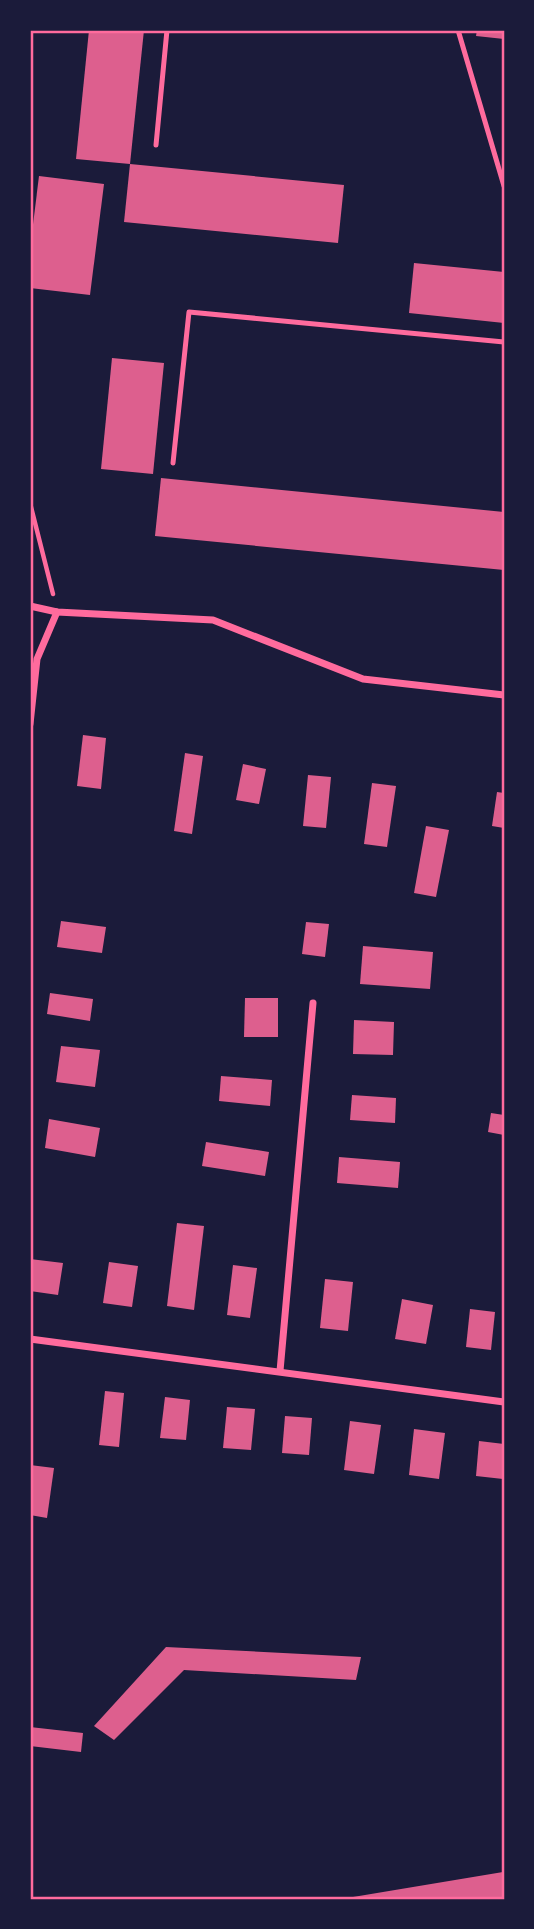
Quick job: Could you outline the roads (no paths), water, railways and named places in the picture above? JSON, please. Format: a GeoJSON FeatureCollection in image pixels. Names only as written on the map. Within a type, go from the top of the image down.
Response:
{"type":"FeatureCollection","features":[{"type":"Feature","properties":{"kind":"street"},"geometry":{"type":"LineString","coordinates":[[30,606],[57,612],[213,620],[363,679],[504,695]]}},
{"type":"Feature","properties":{"kind":"street"},"geometry":{"type":"LineString","coordinates":[[30,724],[34,658],[57,612]]}},
{"type":"Feature","properties":{"kind":"street"},"geometry":{"type":"LineString","coordinates":[[280,1371],[313,1003]]}},
{"type":"Feature","properties":{"kind":"street"},"geometry":{"type":"LineString","coordinates":[[30,1339],[504,1402]]}},
{"type":"Feature","properties":{"kind":"lane"},"geometry":{"type":"LineString","coordinates":[[156,145],[167,30]]}},
{"type":"Feature","properties":{"kind":"lane"},"geometry":{"type":"LineString","coordinates":[[458,30],[504,186]]}},
{"type":"Feature","properties":{"kind":"lane"},"geometry":{"type":"LineString","coordinates":[[173,463],[189,312],[504,342]]}}]}
